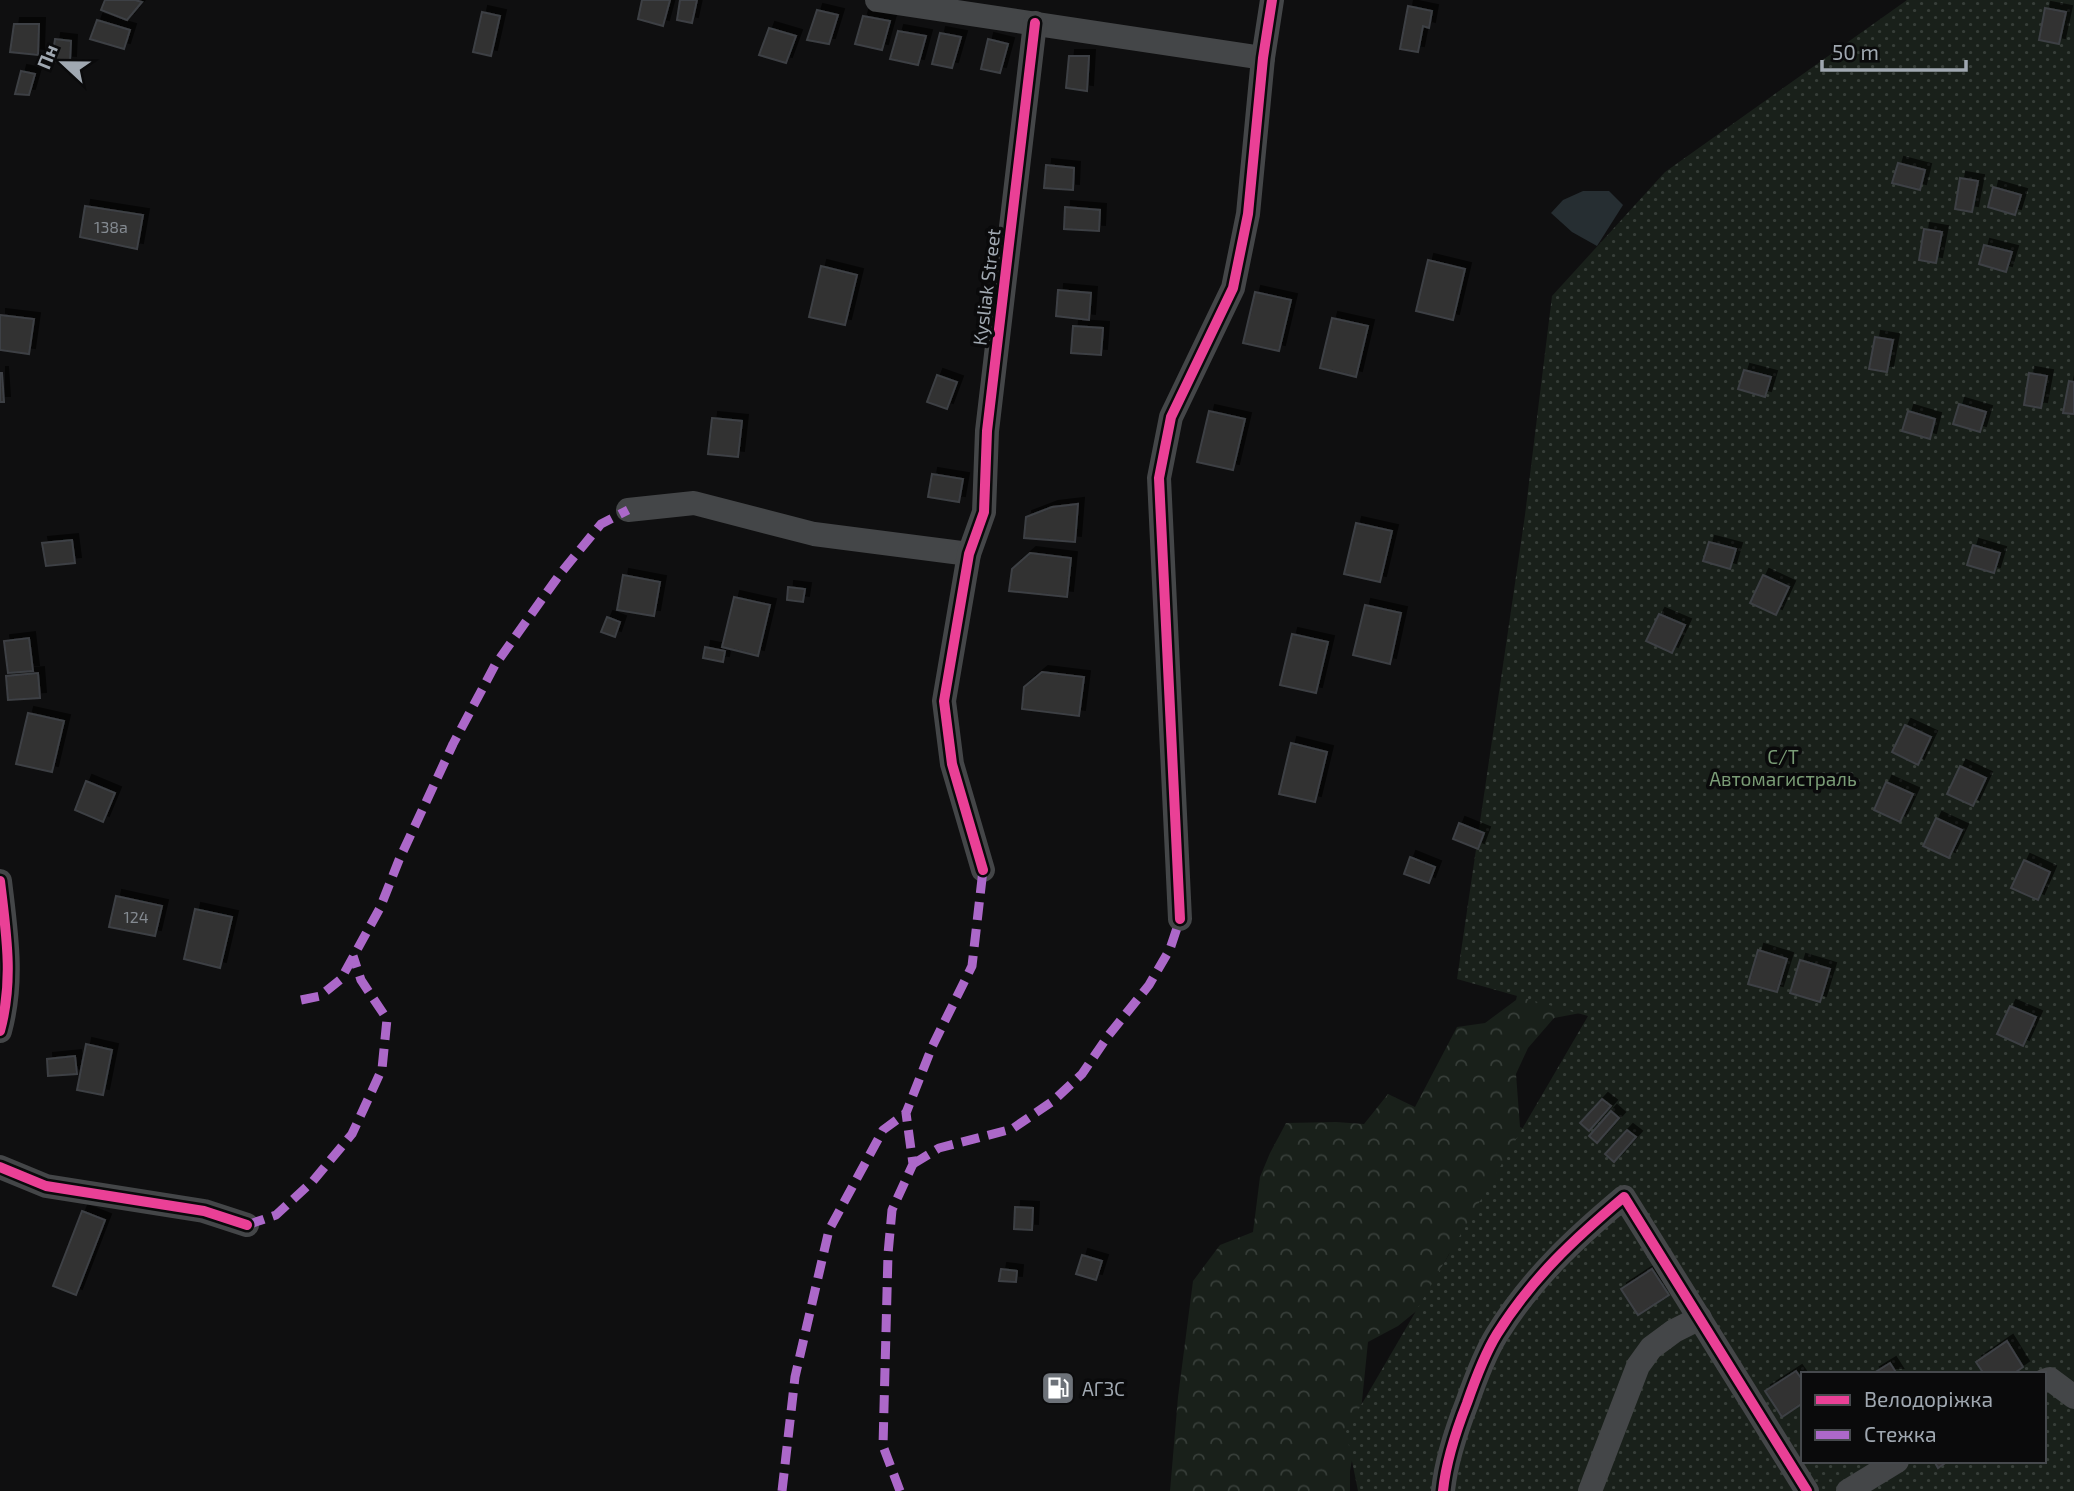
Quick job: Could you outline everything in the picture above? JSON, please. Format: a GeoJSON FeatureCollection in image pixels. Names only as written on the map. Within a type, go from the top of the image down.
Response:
{"type":"FeatureCollection","features":[{"type":"Feature","properties":{"kind":"street"},"geometry":{"type":"LineString","coordinates":[[877,0],[1263,58]]}},
{"type":"Feature","properties":{"kind":"street"},"geometry":{"type":"LineString","coordinates":[[1180,919],[1159,478],[1171,417],[1233,288],[1248,214],[1263,58],[1272,0]]}},
{"type":"Feature","properties":{"kind":"street","name":"Kysliak Street"},"geometry":{"type":"LineString","coordinates":[[983,870],[952,764],[944,701],[969,554],[984,513],[987,431],[1035,23]]}},
{"type":"Feature","properties":{"kind":"street"},"geometry":{"type":"LineString","coordinates":[[628,510],[694,503],[814,534],[969,554]]}},
{"type":"Feature","properties":{"kind":"street"},"geometry":{"type":"LineString","coordinates":[[0,881],[9,961],[4,1017],[0,1031]]}},
{"type":"Feature","properties":{"kind":"street"},"geometry":{"type":"LineString","coordinates":[[0,1167],[46,1186],[204,1211],[247,1225]]}},
{"type":"Feature","properties":{"kind":"street"},"geometry":{"type":"LineString","coordinates":[[1443,1491],[1458,1427],[1495,1336],[1528,1289],[1558,1255],[1624,1197],[1807,1491]]}},
{"type":"Feature","properties":{"kind":"street"},"geometry":{"type":"LineString","coordinates":[[1590,1491],[1638,1366],[1651,1348],[1674,1331],[1700,1318]]}},
{"type":"Feature","properties":{"kind":"street"},"geometry":{"type":"LineString","coordinates":[[2046,1380],[2050,1379],[2074,1397]]}},
{"type":"Feature","properties":{"kind":"street"},"geometry":{"type":"LineString","coordinates":[[1849,1491],[1895,1463]]}},
{"type":"Feature","properties":{"kind":"green space","name":"С/Т Автомагистраль"},"geometry":{"type":"Polygon","coordinates":[[[1907,0],[2074,0],[2074,1491],[1358,1491],[1346,1431],[1588,1016],[1457,979],[1525,515],[1552,296],[1665,172],[1907,0]]]}},
{"type":"Feature","properties":{"kind":"green space"},"geometry":{"type":"Polygon","coordinates":[[[1529,941],[1591,1011],[1554,1018],[1528,1048],[1516,1074],[1520,1127],[1559,1144],[1485,1224],[1449,1254],[1419,1309],[1398,1326],[1368,1342],[1361,1411],[1350,1471],[1350,1491],[1170,1491],[1178,1397],[1193,1281],[1220,1245],[1253,1232],[1260,1177],[1286,1123],[1364,1124],[1388,1094],[1415,1107],[1457,1027],[1485,1023],[1516,1000],[1529,941]]]}},
{"type":"Feature","properties":{"kind":"shaded area"},"geometry":{"type":"Polygon","coordinates":[[[1583,191],[1609,191],[1623,205],[1597,246],[1572,232],[1551,213],[1563,200],[1583,191]]]}},
{"type":"Feature","properties":{"kind":"building"},"geometry":{"type":"Polygon","coordinates":[[[105,0],[142,2],[127,20],[101,10],[105,0]]]}},
{"type":"Feature","properties":{"kind":"building"},"geometry":{"type":"Polygon","coordinates":[[[642,0],[670,0],[663,26],[638,19],[642,0]]]}},
{"type":"Feature","properties":{"kind":"building"},"geometry":{"type":"Polygon","coordinates":[[[680,0],[697,0],[692,23],[677,20],[680,0]]]}},
{"type":"Feature","properties":{"kind":"building"},"geometry":{"type":"Polygon","coordinates":[[[1408,6],[1432,11],[1429,28],[1423,26],[1418,52],[1400,49],[1408,6]]]}},
{"type":"Feature","properties":{"kind":"building"},"geometry":{"type":"Polygon","coordinates":[[[2045,8],[2066,12],[2059,44],[2039,40],[2045,8]]]}},
{"type":"Feature","properties":{"kind":"building"},"geometry":{"type":"Polygon","coordinates":[[[817,10],[838,15],[829,44],[807,40],[817,10]]]}},
{"type":"Feature","properties":{"kind":"building"},"geometry":{"type":"Polygon","coordinates":[[[482,12],[500,16],[491,56],[473,52],[482,12]]]}},
{"type":"Feature","properties":{"kind":"building"},"geometry":{"type":"Polygon","coordinates":[[[863,16],[890,21],[882,50],[855,44],[863,16]]]}},
{"type":"Feature","properties":{"kind":"building"},"geometry":{"type":"Polygon","coordinates":[[[97,20],[130,30],[124,49],[90,39],[97,20]]]}},
{"type":"Feature","properties":{"kind":"building"},"geometry":{"type":"Polygon","coordinates":[[[14,24],[39,24],[38,55],[10,52],[14,24]]]}},
{"type":"Feature","properties":{"kind":"building"},"geometry":{"type":"Polygon","coordinates":[[[769,28],[796,36],[786,63],[759,55],[769,28]]]}},
{"type":"Feature","properties":{"kind":"building"},"geometry":{"type":"Polygon","coordinates":[[[898,31],[926,36],[918,65],[890,59],[898,31]]]}},
{"type":"Feature","properties":{"kind":"building"},"geometry":{"type":"Polygon","coordinates":[[[940,33],[961,37],[952,68],[932,64],[940,33]]]}},
{"type":"Feature","properties":{"kind":"building"},"geometry":{"type":"Polygon","coordinates":[[[55,39],[71,41],[70,62],[52,61],[55,39]]]}},
{"type":"Feature","properties":{"kind":"building"},"geometry":{"type":"Polygon","coordinates":[[[988,39],[1008,44],[1000,73],[981,69],[988,39]]]}},
{"type":"Feature","properties":{"kind":"building"},"geometry":{"type":"Polygon","coordinates":[[[1069,56],[1089,56],[1087,91],[1066,88],[1069,56]]]}},
{"type":"Feature","properties":{"kind":"building"},"geometry":{"type":"Polygon","coordinates":[[[21,71],[35,74],[29,95],[15,94],[21,71]]]}},
{"type":"Feature","properties":{"kind":"building"},"geometry":{"type":"Polygon","coordinates":[[[1898,163],[1925,170],[1920,190],[1892,183],[1898,163]]]}},
{"type":"Feature","properties":{"kind":"building"},"geometry":{"type":"Polygon","coordinates":[[[1046,165],[1074,168],[1073,190],[1044,188],[1046,165]]]}},
{"type":"Feature","properties":{"kind":"building"},"geometry":{"type":"Polygon","coordinates":[[[1960,178],[1978,181],[1972,212],[1955,209],[1960,178]]]}},
{"type":"Feature","properties":{"kind":"building"},"geometry":{"type":"Polygon","coordinates":[[[1993,187],[2021,195],[2015,215],[1988,207],[1993,187]]]}},
{"type":"Feature","properties":{"kind":"building"},"geometry":{"type":"Polygon","coordinates":[[[85,206],[143,215],[137,249],[80,237],[85,206]]]}},
{"type":"Feature","properties":{"kind":"building"},"geometry":{"type":"Polygon","coordinates":[[[1065,207],[1100,210],[1099,231],[1064,229],[1065,207]]]}},
{"type":"Feature","properties":{"kind":"building"},"geometry":{"type":"Polygon","coordinates":[[[1924,229],[1942,232],[1936,263],[1919,260],[1924,229]]]}},
{"type":"Feature","properties":{"kind":"building"},"geometry":{"type":"Polygon","coordinates":[[[1984,245],[2012,252],[2006,272],[1979,264],[1984,245]]]}},
{"type":"Feature","properties":{"kind":"building"},"geometry":{"type":"Polygon","coordinates":[[[1428,260],[1465,269],[1453,320],[1416,311],[1428,260]]]}},
{"type":"Feature","properties":{"kind":"building"},"geometry":{"type":"Polygon","coordinates":[[[821,266],[857,275],[845,325],[809,317],[821,266]]]}},
{"type":"Feature","properties":{"kind":"building"},"geometry":{"type":"Polygon","coordinates":[[[1058,290],[1091,293],[1089,320],[1056,316],[1058,290]]]}},
{"type":"Feature","properties":{"kind":"building"},"geometry":{"type":"Polygon","coordinates":[[[1255,292],[1291,300],[1279,351],[1243,343],[1255,292]]]}},
{"type":"Feature","properties":{"kind":"building"},"geometry":{"type":"Polygon","coordinates":[[[0,315],[34,319],[29,354],[0,350],[0,315]]]}},
{"type":"Feature","properties":{"kind":"building"},"geometry":{"type":"Polygon","coordinates":[[[1332,318],[1368,326],[1356,377],[1320,368],[1332,318]]]}},
{"type":"Feature","properties":{"kind":"building"},"geometry":{"type":"Polygon","coordinates":[[[1073,326],[1103,328],[1101,355],[1071,353],[1073,326]]]}},
{"type":"Feature","properties":{"kind":"building"},"geometry":{"type":"Polygon","coordinates":[[[1875,337],[1893,340],[1887,372],[1869,369],[1875,337]]]}},
{"type":"Feature","properties":{"kind":"building"},"geometry":{"type":"Polygon","coordinates":[[[1744,370],[1771,377],[1765,397],[1738,389],[1744,370]]]}},
{"type":"Feature","properties":{"kind":"building"},"geometry":{"type":"Polygon","coordinates":[[[2,373],[4,402],[0,402],[2,373]]]}},
{"type":"Feature","properties":{"kind":"building"},"geometry":{"type":"Polygon","coordinates":[[[2029,373],[2047,376],[2041,408],[2024,405],[2029,373]]]}},
{"type":"Feature","properties":{"kind":"building"},"geometry":{"type":"Polygon","coordinates":[[[937,375],[957,382],[947,409],[927,402],[937,375]]]}},
{"type":"Feature","properties":{"kind":"building"},"geometry":{"type":"Polygon","coordinates":[[[2069,381],[2074,382],[2074,414],[2063,413],[2069,381]]]}},
{"type":"Feature","properties":{"kind":"building"},"geometry":{"type":"Polygon","coordinates":[[[1959,404],[1986,412],[1980,432],[1953,424],[1959,404]]]}},
{"type":"Feature","properties":{"kind":"building"},"geometry":{"type":"Polygon","coordinates":[[[1209,411],[1245,419],[1233,470],[1197,462],[1209,411]]]}},
{"type":"Feature","properties":{"kind":"building"},"geometry":{"type":"Polygon","coordinates":[[[1908,411],[1935,419],[1930,439],[1902,431],[1908,411]]]}},
{"type":"Feature","properties":{"kind":"building"},"geometry":{"type":"Polygon","coordinates":[[[712,418],[742,421],[738,457],[708,454],[712,418]]]}},
{"type":"Feature","properties":{"kind":"building"},"geometry":{"type":"Polygon","coordinates":[[[932,474],[963,479],[959,502],[928,497],[932,474]]]}},
{"type":"Feature","properties":{"kind":"building"},"geometry":{"type":"Polygon","coordinates":[[[1078,504],[1075,542],[1024,538],[1026,517],[1052,507],[1078,504]]]}},
{"type":"Feature","properties":{"kind":"building"},"geometry":{"type":"Polygon","coordinates":[[[1356,523],[1392,531],[1380,582],[1344,574],[1356,523]]]}},
{"type":"Feature","properties":{"kind":"building"},"geometry":{"type":"Polygon","coordinates":[[[72,540],[75,563],[46,566],[42,543],[72,540]]]}},
{"type":"Feature","properties":{"kind":"building"},"geometry":{"type":"Polygon","coordinates":[[[1709,542],[1736,549],[1730,569],[1703,561],[1709,542]]]}},
{"type":"Feature","properties":{"kind":"building"},"geometry":{"type":"Polygon","coordinates":[[[1973,545],[2000,553],[1994,573],[1967,565],[1973,545]]]}},
{"type":"Feature","properties":{"kind":"building"},"geometry":{"type":"Polygon","coordinates":[[[1030,553],[1071,558],[1067,597],[1009,591],[1012,569],[1030,553]]]}},
{"type":"Feature","properties":{"kind":"building"},"geometry":{"type":"Polygon","coordinates":[[[623,575],[660,582],[654,616],[617,610],[623,575]]]}},
{"type":"Feature","properties":{"kind":"building"},"geometry":{"type":"Polygon","coordinates":[[[1763,575],[1789,587],[1776,615],[1750,603],[1763,575]]]}},
{"type":"Feature","properties":{"kind":"building"},"geometry":{"type":"Polygon","coordinates":[[[788,587],[805,589],[803,602],[787,600],[788,587]]]}},
{"type":"Feature","properties":{"kind":"building"},"geometry":{"type":"Polygon","coordinates":[[[734,597],[770,605],[758,656],[722,647],[734,597]]]}},
{"type":"Feature","properties":{"kind":"building"},"geometry":{"type":"Polygon","coordinates":[[[1365,605],[1401,613],[1390,664],[1353,655],[1365,605]]]}},
{"type":"Feature","properties":{"kind":"building"},"geometry":{"type":"Polygon","coordinates":[[[1659,614],[1685,625],[1672,653],[1646,641],[1659,614]]]}},
{"type":"Feature","properties":{"kind":"building"},"geometry":{"type":"Polygon","coordinates":[[[607,617],[620,622],[615,637],[601,632],[607,617]]]}},
{"type":"Feature","properties":{"kind":"building"},"geometry":{"type":"Polygon","coordinates":[[[1292,634],[1328,642],[1316,693],[1280,685],[1292,634]]]}},
{"type":"Feature","properties":{"kind":"building"},"geometry":{"type":"Polygon","coordinates":[[[29,638],[33,671],[8,673],[4,641],[29,638]]]}},
{"type":"Feature","properties":{"kind":"building"},"geometry":{"type":"Polygon","coordinates":[[[705,647],[725,651],[723,662],[703,658],[705,647]]]}},
{"type":"Feature","properties":{"kind":"building"},"geometry":{"type":"Polygon","coordinates":[[[1042,672],[1084,677],[1079,716],[1022,709],[1024,687],[1042,672]]]}},
{"type":"Feature","properties":{"kind":"building"},"geometry":{"type":"Polygon","coordinates":[[[38,673],[40,698],[8,700],[6,676],[38,673]]]}},
{"type":"Feature","properties":{"kind":"building"},"geometry":{"type":"Polygon","coordinates":[[[28,713],[64,721],[52,772],[16,764],[28,713]]]}},
{"type":"Feature","properties":{"kind":"building"},"geometry":{"type":"Polygon","coordinates":[[[1905,725],[1931,737],[1918,765],[1892,752],[1905,725]]]}},
{"type":"Feature","properties":{"kind":"building"},"geometry":{"type":"Polygon","coordinates":[[[1291,743],[1327,752],[1315,802],[1279,794],[1291,743]]]}},
{"type":"Feature","properties":{"kind":"building"},"geometry":{"type":"Polygon","coordinates":[[[1960,766],[1986,778],[1973,806],[1947,794],[1960,766]]]}},
{"type":"Feature","properties":{"kind":"building"},"geometry":{"type":"Polygon","coordinates":[[[86,781],[115,793],[103,822],[75,810],[86,781]]]}},
{"type":"Feature","properties":{"kind":"building"},"geometry":{"type":"Polygon","coordinates":[[[1886,782],[1913,794],[1900,822],[1874,810],[1886,782]]]}},
{"type":"Feature","properties":{"kind":"building"},"geometry":{"type":"Polygon","coordinates":[[[1936,818],[1962,830],[1949,858],[1923,846],[1936,818]]]}},
{"type":"Feature","properties":{"kind":"building"},"geometry":{"type":"Polygon","coordinates":[[[1459,823],[1484,833],[1478,849],[1453,839],[1459,823]]]}},
{"type":"Feature","properties":{"kind":"building"},"geometry":{"type":"Polygon","coordinates":[[[1410,857],[1435,867],[1429,883],[1404,874],[1410,857]]]}},
{"type":"Feature","properties":{"kind":"building"},"geometry":{"type":"Polygon","coordinates":[[[2024,860],[2050,872],[2038,900],[2011,888],[2024,860]]]}},
{"type":"Feature","properties":{"kind":"building"},"geometry":{"type":"Polygon","coordinates":[[[116,896],[162,906],[155,936],[109,927],[116,896]]]}},
{"type":"Feature","properties":{"kind":"building"},"geometry":{"type":"Polygon","coordinates":[[[195,909],[232,917],[220,968],[184,959],[195,909]]]}},
{"type":"Feature","properties":{"kind":"building"},"geometry":{"type":"Polygon","coordinates":[[[1758,950],[1787,959],[1777,992],[1748,984],[1758,950]]]}},
{"type":"Feature","properties":{"kind":"building"},"geometry":{"type":"Polygon","coordinates":[[[1800,960],[1830,969],[1820,1002],[1790,993],[1800,960]]]}},
{"type":"Feature","properties":{"kind":"building"},"geometry":{"type":"Polygon","coordinates":[[[2010,1006],[2036,1017],[2023,1046],[1997,1034],[2010,1006]]]}},
{"type":"Feature","properties":{"kind":"building"},"geometry":{"type":"Polygon","coordinates":[[[86,1044],[112,1050],[103,1095],[77,1090],[86,1044]]]}},
{"type":"Feature","properties":{"kind":"building"},"geometry":{"type":"Polygon","coordinates":[[[75,1056],[77,1074],[48,1076],[47,1059],[75,1056]]]}},
{"type":"Feature","properties":{"kind":"building"},"geometry":{"type":"Polygon","coordinates":[[[1602,1099],[1611,1106],[1589,1131],[1580,1123],[1602,1099]]]}},
{"type":"Feature","properties":{"kind":"building"},"geometry":{"type":"Polygon","coordinates":[[[1611,1111],[1619,1118],[1597,1143],[1589,1136],[1611,1111]]]}},
{"type":"Feature","properties":{"kind":"building"},"geometry":{"type":"Polygon","coordinates":[[[1627,1130],[1636,1137],[1614,1162],[1605,1154],[1627,1130]]]}},
{"type":"Feature","properties":{"kind":"building"},"geometry":{"type":"Polygon","coordinates":[[[1015,1207],[1033,1208],[1032,1230],[1014,1229],[1015,1207]]]}},
{"type":"Feature","properties":{"kind":"building"},"geometry":{"type":"Polygon","coordinates":[[[82,1211],[105,1220],[76,1295],[53,1286],[82,1211]]]}},
{"type":"Feature","properties":{"kind":"building"},"geometry":{"type":"Polygon","coordinates":[[[1082,1255],[1102,1261],[1096,1280],[1076,1274],[1082,1255]]]}},
{"type":"Feature","properties":{"kind":"building"},"geometry":{"type":"Polygon","coordinates":[[[1001,1269],[1017,1271],[1016,1282],[999,1281],[1001,1269]]]}},
{"type":"Feature","properties":{"kind":"building"},"geometry":{"type":"Polygon","coordinates":[[[1652,1269],[1669,1295],[1638,1315],[1621,1289],[1652,1269]]]}},
{"type":"Feature","properties":{"kind":"building"},"geometry":{"type":"Polygon","coordinates":[[[2007,1341],[2023,1367],[2016,1372],[1983,1372],[1976,1362],[2007,1341]]]}},
{"type":"Feature","properties":{"kind":"building"},"geometry":{"type":"Polygon","coordinates":[[[1890,1363],[1896,1372],[1876,1372],[1890,1363]]]}},
{"type":"Feature","properties":{"kind":"building"},"geometry":{"type":"Polygon","coordinates":[[[1796,1371],[1801,1378],[1801,1404],[1782,1417],[1765,1391],[1796,1371]]]}},
{"type":"Feature","properties":{"kind":"marked path"},"geometry":{"type":"LineString","coordinates":[[301,1000],[320,996],[341,979],[380,908],[399,860],[453,744],[495,665],[560,574],[601,524],[628,510]]}},
{"type":"Feature","properties":{"kind":"marked path"},"geometry":{"type":"LineString","coordinates":[[900,1491],[883,1446],[888,1254],[892,1210],[913,1164],[906,1113],[932,1047],[972,966],[983,870]]}},
{"type":"Feature","properties":{"kind":"marked path"},"geometry":{"type":"LineString","coordinates":[[913,1164],[939,1148],[1012,1129],[1053,1101],[1082,1074],[1149,985],[1170,949],[1180,919]]}},
{"type":"Feature","properties":{"kind":"marked path"},"geometry":{"type":"LineString","coordinates":[[247,1225],[276,1215],[313,1181],[352,1134],[382,1069],[387,1019],[361,980],[353,956]]}},
{"type":"Feature","properties":{"kind":"marked path"},"geometry":{"type":"LineString","coordinates":[[782,1491],[795,1377],[829,1230],[883,1130],[906,1113]]}},
{"type":"Feature","properties":{"kind":"cycle path"},"geometry":{"type":"LineString","coordinates":[[1180,919],[1159,478],[1171,417],[1233,288],[1248,214],[1263,58],[1272,0]]}},
{"type":"Feature","properties":{"kind":"cycle path"},"geometry":{"type":"LineString","coordinates":[[983,870],[952,764],[944,701],[969,554],[984,512],[987,431],[1035,23]]}},
{"type":"Feature","properties":{"kind":"cycle path"},"geometry":{"type":"LineString","coordinates":[[0,881],[8,975],[0,1031]]}},
{"type":"Feature","properties":{"kind":"cycle path"},"geometry":{"type":"LineString","coordinates":[[0,1167],[46,1186],[204,1211],[247,1225]]}},
{"type":"Feature","properties":{"kind":"cycle path"},"geometry":{"type":"LineString","coordinates":[[1443,1491],[1459,1424],[1480,1368],[1497,1334],[1539,1277],[1624,1197],[1807,1491]]}},
{"type":"Feature","properties":{"kind":"place","name":"АГЗС"},"geometry":{"type":"Point","coordinates":[1058,1388]}}]}
